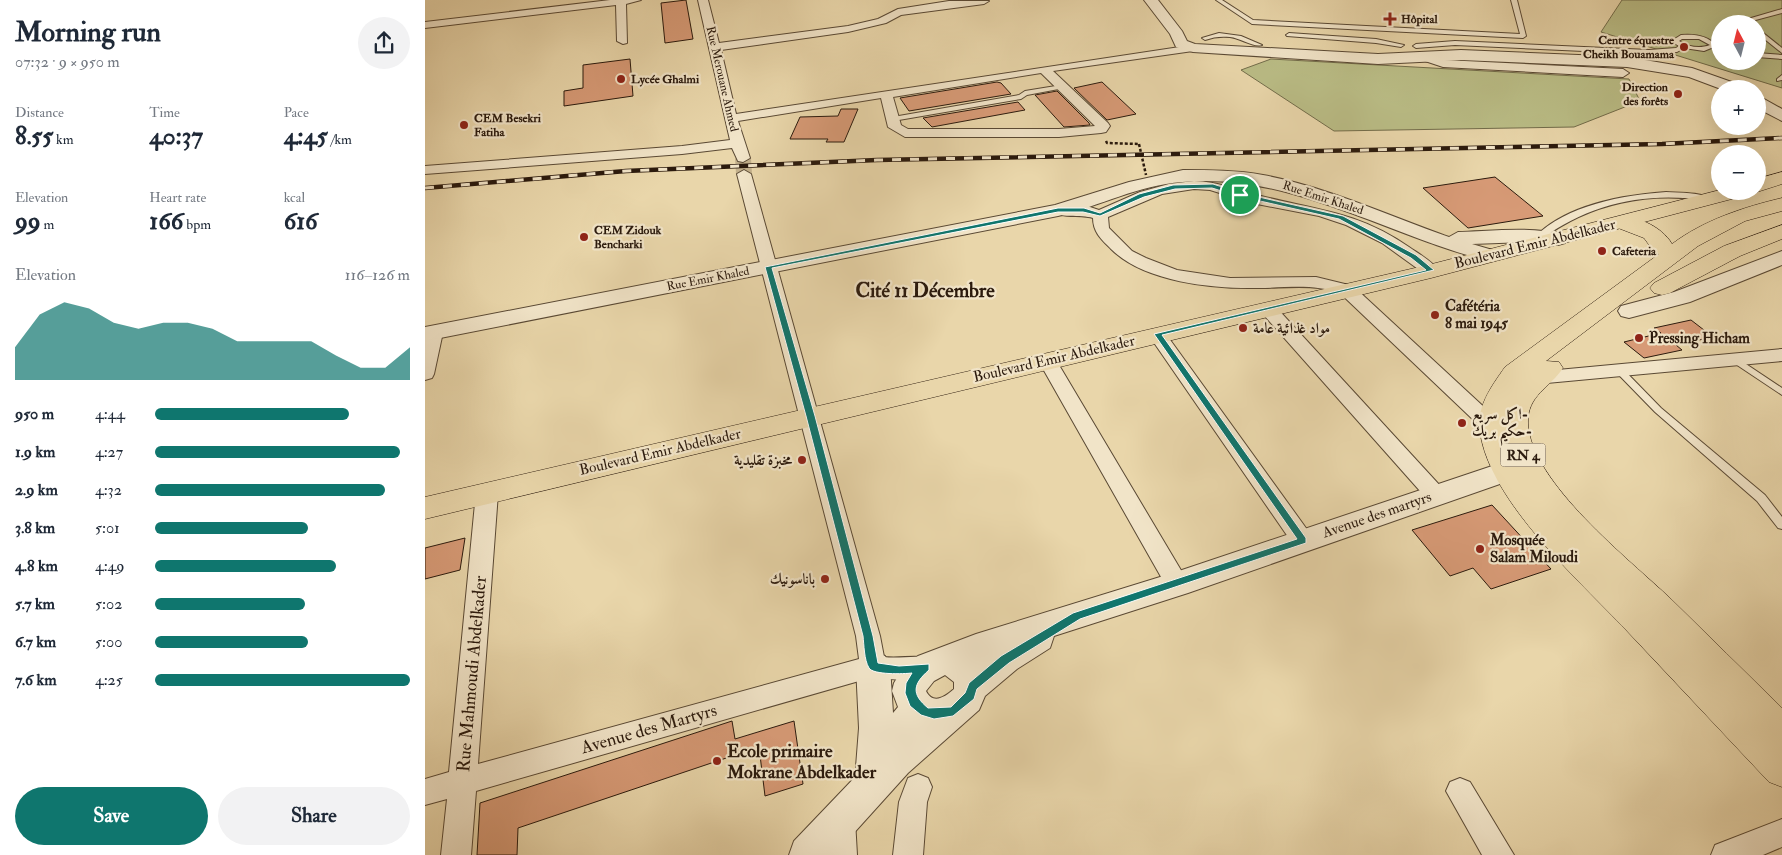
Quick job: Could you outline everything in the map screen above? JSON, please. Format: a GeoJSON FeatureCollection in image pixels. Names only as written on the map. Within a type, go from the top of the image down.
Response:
{"type":"FeatureCollection","features":[{"type":"Feature","properties":{"kind":"main road"},"geometry":{"type":"LineString","coordinates":[[1766,183],[1782,178]]}},
{"type":"Feature","properties":{"kind":"main road","name":"RN 4"},"geometry":{"type":"LineString","coordinates":[[1782,189],[1721,209],[1689,224],[1629,311],[1536,378],[1519,400],[1514,413],[1515,434],[1526,463],[1552,501],[1782,732]]}},
{"type":"Feature","properties":{"kind":"main road","name":"Boulevard Emir Abdelkader"},"geometry":{"type":"LineString","coordinates":[[425,508],[1433,270],[1549,238],[1711,200]]}},
{"type":"Feature","properties":{"kind":"main road","name":"RN 4"},"geometry":{"type":"LineString","coordinates":[[1782,204],[1715,227],[1690,241],[1660,268],[1514,373],[1502,388],[1495,403],[1491,425],[1507,471],[1539,518],[1782,769]]}},
{"type":"Feature","properties":{"kind":"main road","name":"RN 4"},"geometry":{"type":"LineString","coordinates":[[1660,268],[1683,269],[1723,241],[1782,218]]}},
{"type":"Feature","properties":{"kind":"main road"},"geometry":{"type":"LineString","coordinates":[[1620,222],[1654,235],[1661,240],[1660,268]]}},
{"type":"Feature","properties":{"kind":"main road","name":"RN 4"},"geometry":{"type":"LineString","coordinates":[[1660,268],[1733,251],[1782,231]]}},
{"type":"Feature","properties":{"kind":"street"},"geometry":{"type":"LineString","coordinates":[[425,25],[636,0]]}},
{"type":"Feature","properties":{"kind":"street","name":"Rue Merouane Ahmed"},"geometry":{"type":"LineString","coordinates":[[703,0],[769,267],[811,416],[868,636],[873,666]]}},
{"type":"Feature","properties":{"kind":"street"},"geometry":{"type":"LineString","coordinates":[[1151,0],[1196,42],[1366,58],[1413,51],[1443,63],[1623,73]]}},
{"type":"Feature","properties":{"kind":"street"},"geometry":{"type":"LineString","coordinates":[[1160,0],[1196,42]]}},
{"type":"Feature","properties":{"kind":"street"},"geometry":{"type":"LineString","coordinates":[[715,46],[848,29],[882,21],[898,12],[949,4],[985,1]]}},
{"type":"Feature","properties":{"kind":"street"},"geometry":{"type":"LineString","coordinates":[[621,2],[623,41]]}},
{"type":"Feature","properties":{"kind":"street"},"geometry":{"type":"LineString","coordinates":[[733,118],[1151,54],[1196,42],[1347,50],[1413,51],[1643,64],[1692,73],[1712,80]]}},
{"type":"Feature","properties":{"kind":"street"},"geometry":{"type":"LineString","coordinates":[[886,94],[895,127],[905,133],[919,135],[1059,133],[1101,129],[1103,126],[1044,69]]}},
{"type":"Feature","properties":{"kind":"street"},"geometry":{"type":"LineString","coordinates":[[1766,106],[1782,116]]}},
{"type":"Feature","properties":{"kind":"street"},"geometry":{"type":"LineString","coordinates":[[425,170],[682,150],[737,143]]}},
{"type":"Feature","properties":{"kind":"street","name":"Rue Emir Khaled"},"geometry":{"type":"LineString","coordinates":[[429,333],[1058,210],[1180,177],[1223,174],[1291,186],[1349,204],[1424,237],[1489,255]]}},
{"type":"Feature","properties":{"kind":"street"},"geometry":{"type":"LineString","coordinates":[[1058,210],[1084,210],[1100,215],[1124,202],[1157,191],[1195,185],[1213,186],[1255,199],[1341,218],[1406,252],[1433,270],[1437,263],[1435,250],[1424,237]]}},
{"type":"Feature","properties":{"kind":"street"},"geometry":{"type":"LineString","coordinates":[[1100,215],[1101,230],[1127,254],[1140,262],[1172,272],[1232,283],[1318,280],[1347,290],[1491,425]]}},
{"type":"Feature","properties":{"kind":"street"},"geometry":{"type":"LineString","coordinates":[[1424,237],[1549,238]]}},
{"type":"Feature","properties":{"kind":"street"},"geometry":{"type":"LineString","coordinates":[[1629,311],[1682,297],[1782,257]]}},
{"type":"Feature","properties":{"kind":"street"},"geometry":{"type":"LineString","coordinates":[[1268,309],[1436,495]]}},
{"type":"Feature","properties":{"kind":"street"},"geometry":{"type":"LineString","coordinates":[[425,374],[429,333]]}},
{"type":"Feature","properties":{"kind":"street"},"geometry":{"type":"LineString","coordinates":[[1157,334],[1303,541]]}},
{"type":"Feature","properties":{"kind":"street"},"geometry":{"type":"LineString","coordinates":[[1536,378],[1782,355]]}},
{"type":"Feature","properties":{"kind":"street"},"geometry":{"type":"LineString","coordinates":[[1047,360],[1177,584]]}},
{"type":"Feature","properties":{"kind":"street","name":"Avenue des martyrs"},"geometry":{"type":"LineString","coordinates":[[1077,616],[1177,584],[1507,471]]}},
{"type":"Feature","properties":{"kind":"street","name":"Rue Mahmoudi Abdelkader"},"geometry":{"type":"LineString","coordinates":[[456,855],[487,493]]}},
{"type":"Feature","properties":{"kind":"street"},"geometry":{"type":"LineString","coordinates":[[916,705],[911,693],[911,683],[917,674],[936,664],[977,648],[1077,616]]}},
{"type":"Feature","properties":{"kind":"street"},"geometry":{"type":"LineString","coordinates":[[858,794],[1005,660],[1077,616]]}},
{"type":"Feature","properties":{"kind":"street"},"geometry":{"type":"LineString","coordinates":[[873,666],[916,705],[934,714],[963,699],[971,676],[966,668],[957,663],[936,664]]}},
{"type":"Feature","properties":{"kind":"street","name":"Avenue des Martyrs"},"geometry":{"type":"LineString","coordinates":[[425,792],[873,666],[899,670],[936,664]]}},
{"type":"Feature","properties":{"kind":"street"},"geometry":{"type":"LineString","coordinates":[[843,855],[877,728],[873,666]]}},
{"type":"Feature","properties":{"kind":"street"},"geometry":{"type":"LineString","coordinates":[[808,855],[858,794],[916,705]]}},
{"type":"Feature","properties":{"kind":"street"},"geometry":{"type":"LineString","coordinates":[[909,855],[913,802],[918,787]]}},
{"type":"Feature","properties":{"kind":"street"},"geometry":{"type":"LineString","coordinates":[[1461,791],[1499,855]]}},
{"type":"Feature","properties":{"kind":"street"},"geometry":{"type":"LineString","coordinates":[[1727,855],[1782,834]]}},
{"type":"Feature","properties":{"kind":"lane"},"geometry":{"type":"LineString","coordinates":[[1219,0],[1256,22],[1523,36],[1542,47]]}},
{"type":"Feature","properties":{"kind":"lane"},"geometry":{"type":"LineString","coordinates":[[1514,0],[1523,36]]}},
{"type":"Feature","properties":{"kind":"lane"},"geometry":{"type":"LineString","coordinates":[[1766,15],[1782,11]]}},
{"type":"Feature","properties":{"kind":"lane"},"geometry":{"type":"LineString","coordinates":[[1250,27],[1256,22]]}},
{"type":"Feature","properties":{"kind":"lane"},"geometry":{"type":"LineString","coordinates":[[1239,36],[1244,32]]}},
{"type":"Feature","properties":{"kind":"lane"},"geometry":{"type":"LineString","coordinates":[[1196,42],[1219,33],[1239,36],[1259,45]]}},
{"type":"Feature","properties":{"kind":"lane"},"geometry":{"type":"LineString","coordinates":[[1289,35],[1376,41],[1413,51],[1455,43],[1649,52],[1677,50],[1684,46]]}},
{"type":"Feature","properties":{"kind":"lane"},"geometry":{"type":"LineString","coordinates":[[1711,42],[1691,36],[1677,38],[1676,42],[1684,46],[1711,50]]}},
{"type":"Feature","properties":{"kind":"lane"},"geometry":{"type":"LineString","coordinates":[[1766,38],[1782,51]]}},
{"type":"Feature","properties":{"kind":"lane"},"geometry":{"type":"LineString","coordinates":[[1703,49],[1711,47]]}},
{"type":"Feature","properties":{"kind":"lane"},"geometry":{"type":"LineString","coordinates":[[1766,56],[1782,57]]}},
{"type":"Feature","properties":{"kind":"lane"},"geometry":{"type":"LineString","coordinates":[[893,119],[1021,97],[1025,93],[1062,87]]}},
{"type":"Feature","properties":{"kind":"lane"},"geometry":{"type":"LineString","coordinates":[[1549,238],[1555,225],[1573,215],[1648,195],[1677,194],[1711,200]]}},
{"type":"Feature","properties":{"kind":"lane"},"geometry":{"type":"LineString","coordinates":[[1734,359],[1782,392]]}},
{"type":"Feature","properties":{"kind":"lane"},"geometry":{"type":"LineString","coordinates":[[1619,370],[1658,410],[1761,498],[1782,525]]}},
{"type":"Feature","properties":{"kind":"path"},"geometry":{"type":"LineString","coordinates":[[1107,143],[1139,144],[1146,174]]}},
{"type":"Feature","properties":{"kind":"green space","name":"Centre équestre Cheikh Bouamama"},"geometry":{"type":"Polygon","coordinates":[[[1622,0],[1782,0],[1782,88],[1766,83],[1766,80],[1756,80],[1724,70],[1766,70],[1766,15],[1711,15],[1711,66],[1601,32],[1622,0]]]}},
{"type":"Feature","properties":{"kind":"green space"},"geometry":{"type":"Polygon","coordinates":[[[1271,59],[1629,79],[1640,101],[1574,127],[1334,131],[1241,70],[1271,59]]]}},
{"type":"Feature","properties":{"kind":"building"},"geometry":{"type":"Polygon","coordinates":[[[686,0],[693,39],[665,43],[661,3],[686,0]]]}},
{"type":"Feature","properties":{"kind":"building"},"geometry":{"type":"Polygon","coordinates":[[[630,59],[633,96],[564,106],[564,91],[583,88],[583,65],[630,59]]]}},
{"type":"Feature","properties":{"kind":"building"},"geometry":{"type":"Polygon","coordinates":[[[997,82],[1001,83],[1011,94],[909,111],[900,98],[997,82]]]}},
{"type":"Feature","properties":{"kind":"building"},"geometry":{"type":"Polygon","coordinates":[[[1102,82],[1136,114],[1107,120],[1074,88],[1102,82]]]}},
{"type":"Feature","properties":{"kind":"building"},"geometry":{"type":"Polygon","coordinates":[[[1057,91],[1090,125],[1064,127],[1035,95],[1057,91]]]}},
{"type":"Feature","properties":{"kind":"building"},"geometry":{"type":"Polygon","coordinates":[[[1018,102],[1025,110],[932,127],[923,118],[1018,102]]]}},
{"type":"Feature","properties":{"kind":"building"},"geometry":{"type":"Polygon","coordinates":[[[841,109],[858,109],[844,142],[826,142],[828,139],[790,139],[800,117],[838,116],[841,109]]]}},
{"type":"Feature","properties":{"kind":"building"},"geometry":{"type":"Polygon","coordinates":[[[1495,177],[1543,216],[1468,228],[1423,188],[1495,177]]]}},
{"type":"Feature","properties":{"kind":"building"},"geometry":{"type":"Polygon","coordinates":[[[1691,320],[1713,337],[1676,345],[1682,350],[1644,358],[1624,342],[1661,333],[1654,328],[1691,320]]]}},
{"type":"Feature","properties":{"kind":"building","name":"Mosquée Salam Miloudi"},"geometry":{"type":"Polygon","coordinates":[[[1492,505],[1551,569],[1491,589],[1473,568],[1450,576],[1412,530],[1492,505]]]}},
{"type":"Feature","properties":{"kind":"building"},"geometry":{"type":"Polygon","coordinates":[[[465,538],[460,570],[425,579],[425,548],[465,538]]]}},
{"type":"Feature","properties":{"kind":"building"},"geometry":{"type":"Polygon","coordinates":[[[732,721],[735,739],[794,721],[803,784],[765,796],[759,747],[518,828],[517,855],[477,855],[480,803],[732,721]]]}},
{"type":"Feature","properties":{"kind":"tunnel"},"geometry":{"type":"LineString","coordinates":[[743,158],[744,174]]}},
{"type":"Feature","properties":{"kind":"railway"},"geometry":{"type":"LineString","coordinates":[[425,188],[626,171],[877,160],[1662,144],[1782,138],[1779,138]]}},
{"type":"Feature","properties":{"kind":"place","name":"Hôpital"},"geometry":{"type":"Point","coordinates":[1390,19]}},
{"type":"Feature","properties":{"kind":"place","name":"Centre équestre Cheikh Bouamama"},"geometry":{"type":"Point","coordinates":[1684,47]}},
{"type":"Feature","properties":{"kind":"place","name":"Lycée Ghalmi"},"geometry":{"type":"Point","coordinates":[621,79]}},
{"type":"Feature","properties":{"kind":"place","name":"Direction des forêts"},"geometry":{"type":"Point","coordinates":[1678,94]}},
{"type":"Feature","properties":{"kind":"place","name":"CEM Besekri Fatiha"},"geometry":{"type":"Point","coordinates":[464,125]}},
{"type":"Feature","properties":{"kind":"place","name":"CEM Zidouk Bencharki"},"geometry":{"type":"Point","coordinates":[584,237]}},
{"type":"Feature","properties":{"kind":"place","name":"Cafeteria"},"geometry":{"type":"Point","coordinates":[1602,251]}},
{"type":"Feature","properties":{"kind":"place","name":"Cafétéria 8 mai 1945"},"geometry":{"type":"Point","coordinates":[1435,315]}},
{"type":"Feature","properties":{"kind":"place","name":"مواد غذائية عامة"},"geometry":{"type":"Point","coordinates":[1243,328]}},
{"type":"Feature","properties":{"kind":"place","name":"Pressing Hicham"},"geometry":{"type":"Point","coordinates":[1639,338]}},
{"type":"Feature","properties":{"kind":"place","name":"اكل سريع- حكيم بريك-"},"geometry":{"type":"Point","coordinates":[1462,423]}},
{"type":"Feature","properties":{"kind":"place","name":"مخبزة تقليدية"},"geometry":{"type":"Point","coordinates":[802,460]}},
{"type":"Feature","properties":{"kind":"place","name":"Mosquée Salam Miloudi"},"geometry":{"type":"Point","coordinates":[1480,549]}},
{"type":"Feature","properties":{"kind":"place","name":"باناسونيك"},"geometry":{"type":"Point","coordinates":[825,579]}},
{"type":"Feature","properties":{"kind":"place","name":"Ecole primaire Mokrane Abdelkader"},"geometry":{"type":"Point","coordinates":[717,761]}},
{"type":"Feature","properties":{"kind":"district","name":"Cité 11 Décembre"},"geometry":{"type":"Point","coordinates":[925,290]}},
{"type":"Feature","properties":{"kind":"route"},"geometry":{"type":"LineString","coordinates":[[1213,186],[1227,189],[1240,195],[1341,218],[1390,242],[1414,256],[1431,270],[1157,334],[1303,541],[1077,616],[1005,660],[973,686],[970,696],[963,705],[943,714],[925,712],[914,702],[911,693],[911,683],[925,667],[899,670],[873,666],[868,636],[811,416],[769,267],[1058,210],[1084,210],[1100,215],[1124,202],[1175,187],[1213,186]]}}]}
